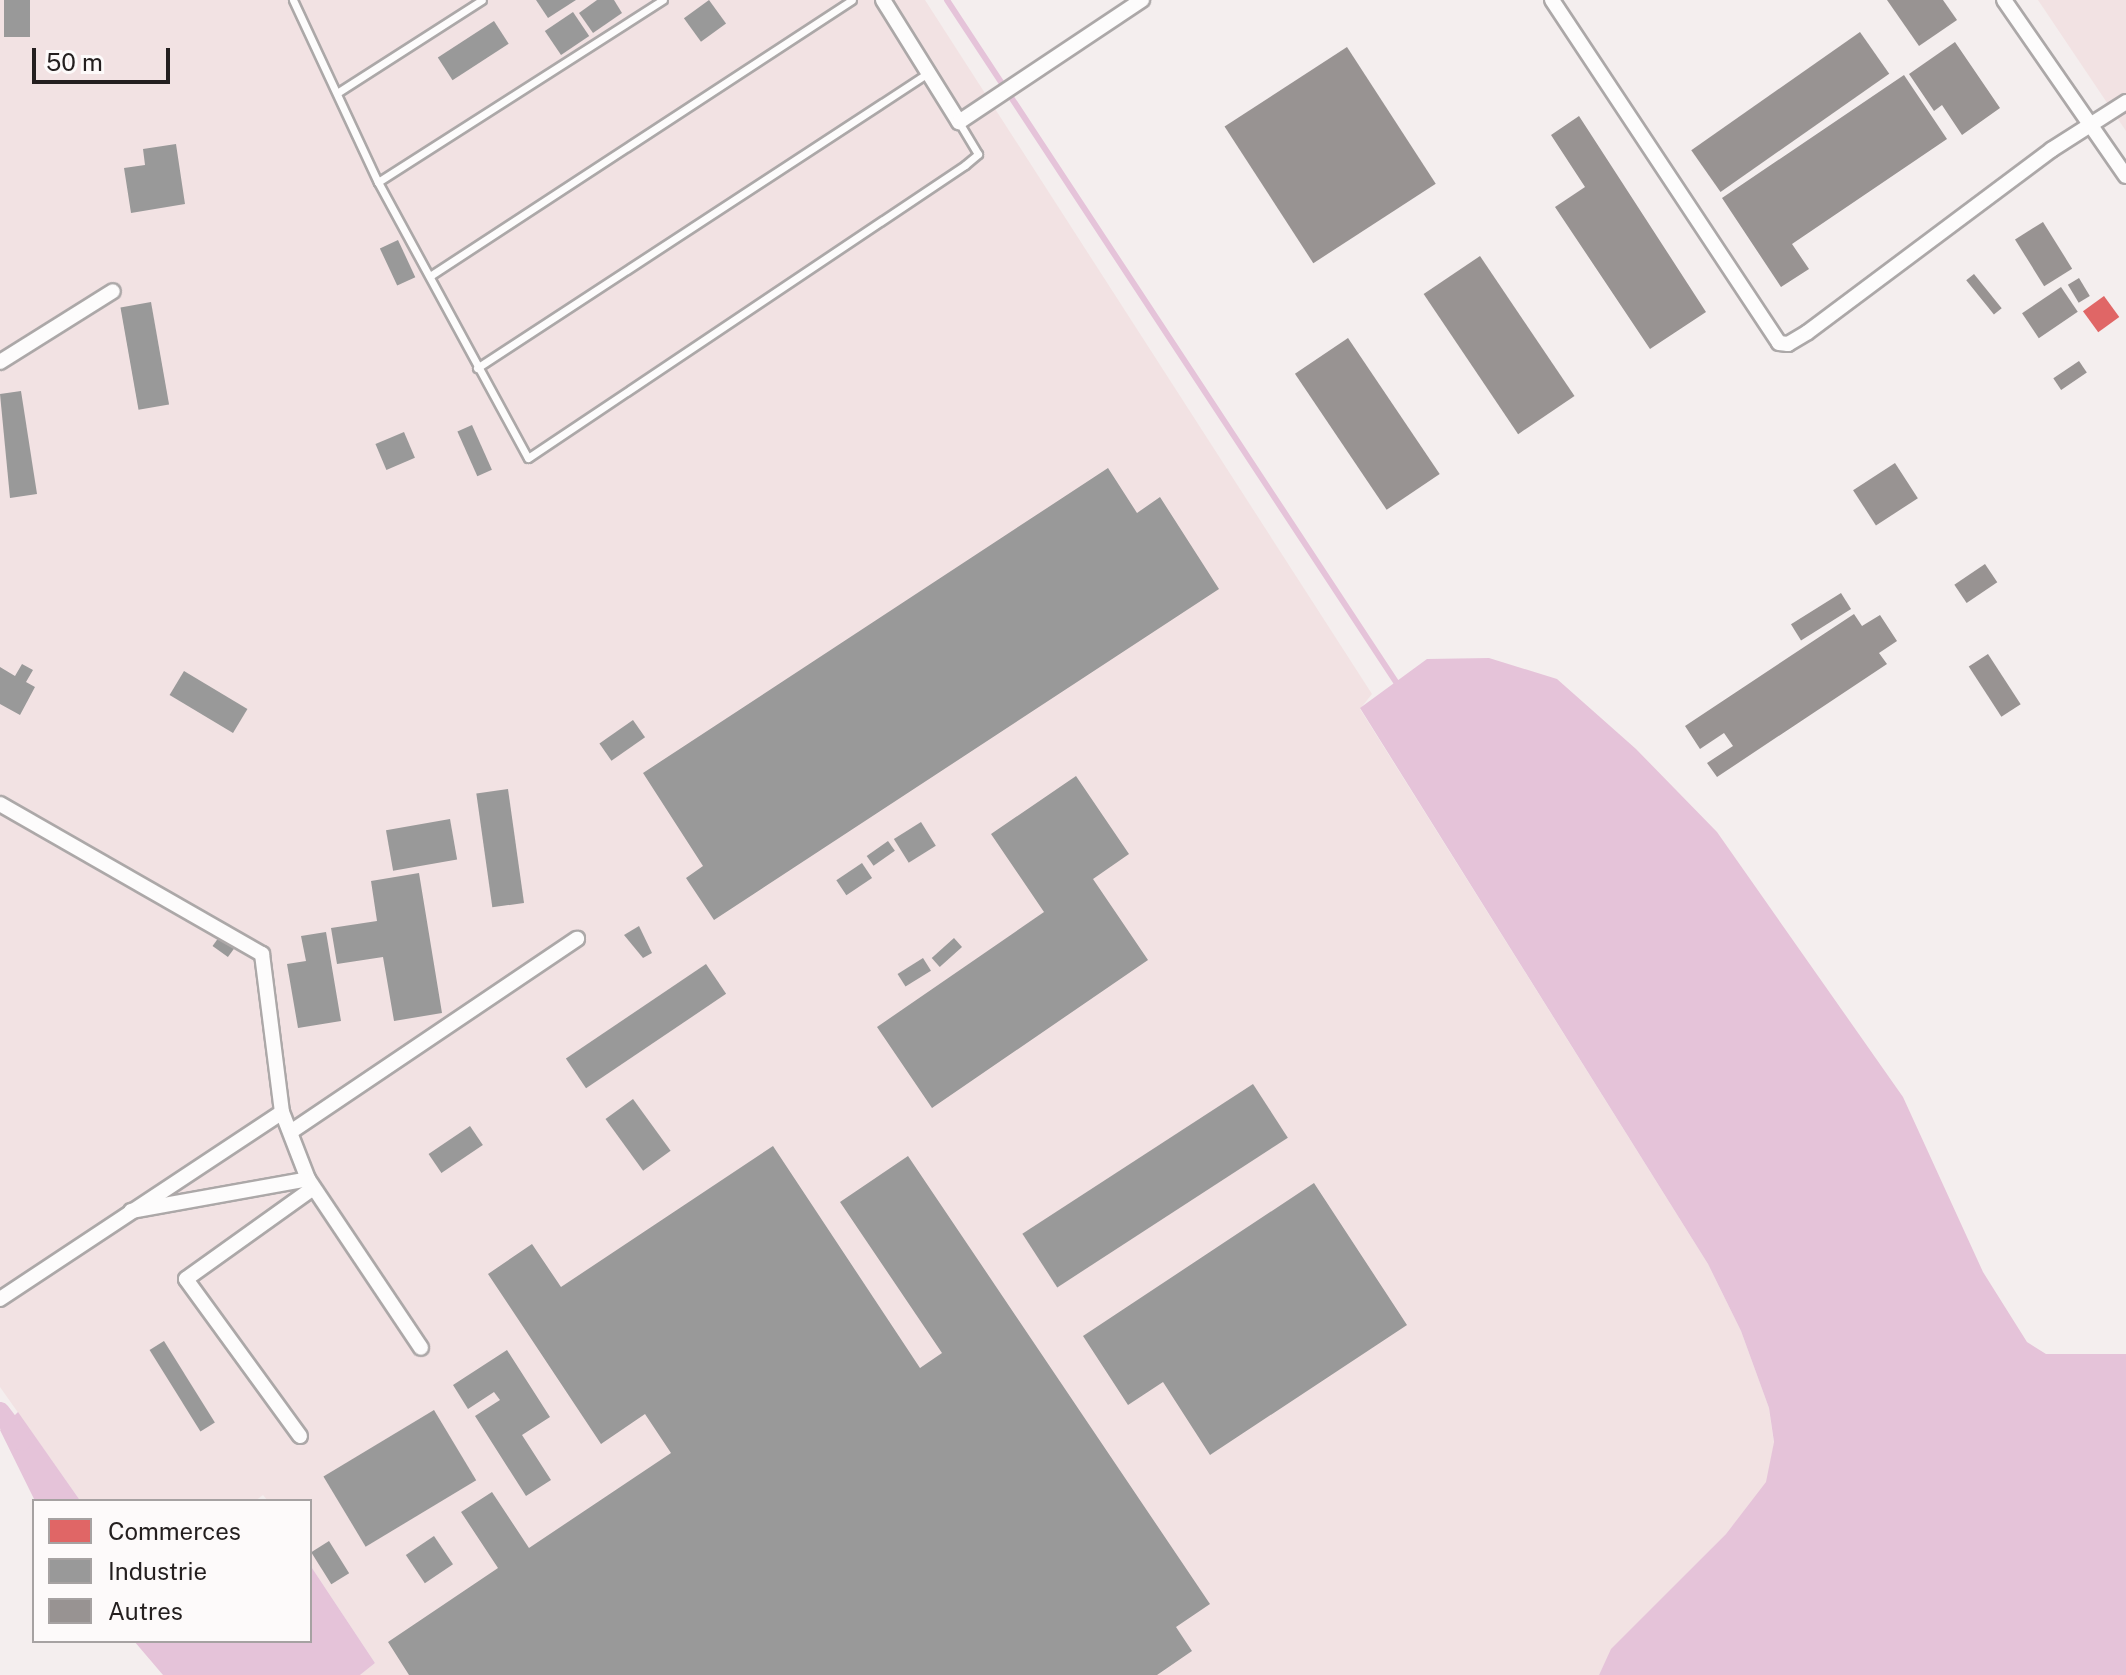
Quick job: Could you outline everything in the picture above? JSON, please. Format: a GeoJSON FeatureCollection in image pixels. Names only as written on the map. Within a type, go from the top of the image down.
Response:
{"type":"FeatureCollection","features":[{"type":"Feature","properties":{"kind":"street"},"geometry":{"type":"LineString","coordinates":[[883,0],[959,122],[971,111],[1142,0]]}},
{"type":"Feature","properties":{"kind":"street"},"geometry":{"type":"LineString","coordinates":[[1552,0],[1779,343],[1788,344],[1808,332],[2089,124],[2126,102]]}},
{"type":"Feature","properties":{"kind":"street"},"geometry":{"type":"LineString","coordinates":[[2004,0],[2126,176]]}},
{"type":"Feature","properties":{"kind":"street"},"geometry":{"type":"LineString","coordinates":[[0,362],[113,291]]}},
{"type":"Feature","properties":{"kind":"street"},"geometry":{"type":"LineString","coordinates":[[0,804],[262,954],[282,1112],[311,1183],[421,1348]]}},
{"type":"Feature","properties":{"kind":"street"},"geometry":{"type":"LineString","coordinates":[[292,1131],[577,939]]}},
{"type":"Feature","properties":{"kind":"street"},"geometry":{"type":"LineString","coordinates":[[0,1299],[125,1212],[282,1112]]}},
{"type":"Feature","properties":{"kind":"street"},"geometry":{"type":"LineString","coordinates":[[125,1212],[311,1183]]}},
{"type":"Feature","properties":{"kind":"street"},"geometry":{"type":"LineString","coordinates":[[300,1436],[186,1279],[311,1183]]}},
{"type":"Feature","properties":{"kind":"lane"},"geometry":{"type":"LineString","coordinates":[[293,0],[378,182],[525,457],[533,457],[965,165],[978,154],[959,122]]}},
{"type":"Feature","properties":{"kind":"lane"},"geometry":{"type":"LineString","coordinates":[[337,93],[482,0]]}},
{"type":"Feature","properties":{"kind":"lane"},"geometry":{"type":"LineString","coordinates":[[378,182],[663,0]]}},
{"type":"Feature","properties":{"kind":"lane"},"geometry":{"type":"LineString","coordinates":[[430,276],[852,0]]}},
{"type":"Feature","properties":{"kind":"lane"},"geometry":{"type":"LineString","coordinates":[[477,368],[928,73]]}},
{"type":"Feature","properties":{"kind":"shaded area"},"geometry":{"type":"Polygon","coordinates":[[[0,0],[925,0],[1372,694],[1360,709],[1708,1264],[1741,1331],[1769,1408],[1774,1443],[1767,1482],[1726,1534],[1612,1649],[1599,1675],[360,1675],[375,1663],[312,1568],[312,1499],[266,1499],[263,1495],[258,1499],[79,1499],[0,1387],[0,0]]]}},
{"type":"Feature","properties":{"kind":"shaded area"},"geometry":{"type":"Polygon","coordinates":[[[2038,0],[2126,0],[2126,131],[2038,0]]]}},
{"type":"Feature","properties":{"kind":"shaded area"},"geometry":{"type":"Polygon","coordinates":[[[1489,658],[1557,679],[1636,749],[1717,832],[1903,1097],[1983,1272],[2027,1342],[2046,1354],[2126,1354],[2126,1675],[1599,1675],[1611,1649],[1726,1534],[1766,1482],[1774,1442],[1769,1408],[1741,1331],[1708,1264],[1360,708],[1427,659],[1489,658]]]}},
{"type":"Feature","properties":{"kind":"shaded area"},"geometry":{"type":"Polygon","coordinates":[[[18,1412],[80,1499],[34,1499],[0,1430],[18,1412]]]}},
{"type":"Feature","properties":{"kind":"shaded area"},"geometry":{"type":"Polygon","coordinates":[[[312,1568],[375,1663],[360,1675],[163,1675],[136,1643],[312,1643],[312,1568]]]}},
{"type":"Feature","properties":{"kind":"building: Commerces"},"geometry":{"type":"Polygon","coordinates":[[[2104,296],[2119,317],[2098,332],[2083,311],[2104,296]]]}},
{"type":"Feature","properties":{"kind":"building: Industrie"},"geometry":{"type":"Polygon","coordinates":[[[4,0],[30,0],[30,37],[4,37],[4,0]]]}},
{"type":"Feature","properties":{"kind":"building: Industrie"},"geometry":{"type":"Polygon","coordinates":[[[536,0],[576,0],[548,18],[536,0]]]}},
{"type":"Feature","properties":{"kind":"building: Industrie"},"geometry":{"type":"Polygon","coordinates":[[[597,0],[614,0],[622,13],[593,33],[579,13],[597,0]]]}},
{"type":"Feature","properties":{"kind":"building: Industrie"},"geometry":{"type":"Polygon","coordinates":[[[709,0],[726,23],[701,42],[684,18],[709,0]]]}},
{"type":"Feature","properties":{"kind":"building: Industrie"},"geometry":{"type":"Polygon","coordinates":[[[573,12],[589,36],[561,55],[545,31],[573,12]]]}},
{"type":"Feature","properties":{"kind":"building: Industrie"},"geometry":{"type":"Polygon","coordinates":[[[494,21],[509,44],[453,80],[438,57],[494,21]]]}},
{"type":"Feature","properties":{"kind":"building: Industrie"},"geometry":{"type":"Polygon","coordinates":[[[176,144],[185,204],[131,213],[124,168],[145,165],[143,149],[176,144]]]}},
{"type":"Feature","properties":{"kind":"building: Industrie"},"geometry":{"type":"Polygon","coordinates":[[[398,240],[415,277],[397,286],[380,248],[398,240]]]}},
{"type":"Feature","properties":{"kind":"building: Industrie"},"geometry":{"type":"Polygon","coordinates":[[[151,302],[169,404],[139,410],[120,307],[151,302]]]}},
{"type":"Feature","properties":{"kind":"building: Industrie"},"geometry":{"type":"Polygon","coordinates":[[[21,391],[37,494],[10,498],[0,394],[21,391]]]}},
{"type":"Feature","properties":{"kind":"building: Industrie"},"geometry":{"type":"Polygon","coordinates":[[[472,425],[492,470],[477,476],[457,432],[472,425]]]}},
{"type":"Feature","properties":{"kind":"building: Industrie"},"geometry":{"type":"Polygon","coordinates":[[[404,432],[415,458],[386,470],[375,444],[404,432]]]}},
{"type":"Feature","properties":{"kind":"building: Industrie"},"geometry":{"type":"Polygon","coordinates":[[[1108,468],[1137,513],[1160,497],[1219,589],[714,920],[686,878],[703,866],[643,773],[1108,468]]]}},
{"type":"Feature","properties":{"kind":"building: Industrie"},"geometry":{"type":"Polygon","coordinates":[[[22,664],[33,670],[26,682],[35,687],[20,715],[0,704],[0,667],[15,676],[22,664]]]}},
{"type":"Feature","properties":{"kind":"building: Industrie"},"geometry":{"type":"Polygon","coordinates":[[[184,671],[247,709],[233,733],[170,695],[184,671]]]}},
{"type":"Feature","properties":{"kind":"building: Industrie"},"geometry":{"type":"Polygon","coordinates":[[[633,720],[645,737],[611,761],[599,744],[633,720]]]}},
{"type":"Feature","properties":{"kind":"building: Industrie"},"geometry":{"type":"Polygon","coordinates":[[[1076,776],[1129,854],[1093,879],[1148,960],[932,1108],[877,1027],[1044,912],[991,834],[1076,776]]]}},
{"type":"Feature","properties":{"kind":"building: Industrie"},"geometry":{"type":"Polygon","coordinates":[[[508,789],[524,903],[492,907],[476,793],[508,789]]]}},
{"type":"Feature","properties":{"kind":"building: Industrie"},"geometry":{"type":"Polygon","coordinates":[[[450,819],[457,859],[393,871],[386,830],[450,819]]]}},
{"type":"Feature","properties":{"kind":"building: Industrie"},"geometry":{"type":"Polygon","coordinates":[[[921,822],[936,846],[909,863],[894,839],[921,822]]]}},
{"type":"Feature","properties":{"kind":"building: Industrie"},"geometry":{"type":"Polygon","coordinates":[[[888,841],[895,851],[874,866],[867,856],[888,841]]]}},
{"type":"Feature","properties":{"kind":"building: Industrie"},"geometry":{"type":"Polygon","coordinates":[[[862,863],[872,878],[846,895],[836,880],[862,863]]]}},
{"type":"Feature","properties":{"kind":"building: Industrie"},"geometry":{"type":"Polygon","coordinates":[[[419,873],[442,1013],[394,1021],[383,957],[337,964],[331,928],[377,921],[371,881],[419,873]]]}},
{"type":"Feature","properties":{"kind":"building: Industrie"},"geometry":{"type":"Polygon","coordinates":[[[639,926],[652,953],[643,958],[624,935],[639,926]]]}},
{"type":"Feature","properties":{"kind":"building: Industrie"},"geometry":{"type":"Polygon","coordinates":[[[326,932],[341,1021],[298,1028],[287,964],[306,961],[301,936],[326,932]]]}},
{"type":"Feature","properties":{"kind":"building: Industrie"},"geometry":{"type":"Polygon","coordinates":[[[219,937],[234,948],[228,957],[213,946],[219,937]]]}},
{"type":"Feature","properties":{"kind":"building: Industrie"},"geometry":{"type":"Polygon","coordinates":[[[954,938],[962,947],[940,967],[932,958],[954,938]]]}},
{"type":"Feature","properties":{"kind":"building: Industrie"},"geometry":{"type":"Polygon","coordinates":[[[923,958],[931,971],[906,987],[898,974],[923,958]]]}},
{"type":"Feature","properties":{"kind":"building: Industrie"},"geometry":{"type":"Polygon","coordinates":[[[706,964],[726,994],[586,1088],[566,1059],[706,964]]]}},
{"type":"Feature","properties":{"kind":"building: Industrie"},"geometry":{"type":"Polygon","coordinates":[[[1253,1084],[1288,1138],[1057,1287],[1022,1234],[1253,1084]]]}},
{"type":"Feature","properties":{"kind":"building: Industrie"},"geometry":{"type":"Polygon","coordinates":[[[633,1099],[671,1151],[643,1171],[605,1119],[633,1099]]]}},
{"type":"Feature","properties":{"kind":"building: Industrie"},"geometry":{"type":"Polygon","coordinates":[[[470,1126],[483,1145],[441,1173],[429,1154],[470,1126]]]}},
{"type":"Feature","properties":{"kind":"building: Industrie"},"geometry":{"type":"Polygon","coordinates":[[[773,1146],[920,1368],[942,1353],[840,1202],[908,1156],[1210,1604],[1176,1627],[1192,1651],[1157,1675],[409,1675],[388,1642],[498,1568],[461,1512],[492,1492],[529,1548],[671,1453],[645,1414],[601,1444],[488,1274],[532,1244],[561,1287],[773,1146]]]}},
{"type":"Feature","properties":{"kind":"building: Industrie"},"geometry":{"type":"Polygon","coordinates":[[[1314,1183],[1407,1325],[1210,1455],[1163,1382],[1128,1405],[1083,1336],[1314,1183]]]}},
{"type":"Feature","properties":{"kind":"building: Industrie"},"geometry":{"type":"Polygon","coordinates":[[[164,1341],[215,1422],[200,1431],[150,1350],[164,1341]]]}},
{"type":"Feature","properties":{"kind":"building: Industrie"},"geometry":{"type":"Polygon","coordinates":[[[507,1350],[550,1417],[522,1435],[551,1480],[526,1496],[475,1416],[500,1400],[494,1392],[468,1409],[453,1385],[507,1350]]]}},
{"type":"Feature","properties":{"kind":"building: Industrie"},"geometry":{"type":"Polygon","coordinates":[[[434,1410],[476,1480],[366,1547],[323,1476],[434,1410]]]}},
{"type":"Feature","properties":{"kind":"building: Industrie"},"geometry":{"type":"Polygon","coordinates":[[[434,1536],[453,1564],[425,1583],[406,1555],[434,1536]]]}},
{"type":"Feature","properties":{"kind":"building: Industrie"},"geometry":{"type":"Polygon","coordinates":[[[329,1541],[349,1573],[331,1584],[312,1553],[329,1541]]]}},
{"type":"Feature","properties":{"kind":"building: Autres"},"geometry":{"type":"Polygon","coordinates":[[[1887,0],[1943,0],[1957,20],[1919,46],[1887,0]]]}},
{"type":"Feature","properties":{"kind":"building: Autres"},"geometry":{"type":"Polygon","coordinates":[[[1860,32],[1889,74],[1721,192],[1691,150],[1860,32]]]}},
{"type":"Feature","properties":{"kind":"building: Autres"},"geometry":{"type":"Polygon","coordinates":[[[1955,42],[2000,108],[1962,135],[1942,105],[1934,111],[1909,74],[1955,42]]]}},
{"type":"Feature","properties":{"kind":"building: Autres"},"geometry":{"type":"Polygon","coordinates":[[[1347,47],[1436,184],[1313,263],[1225,127],[1347,47]]]}},
{"type":"Feature","properties":{"kind":"building: Autres"},"geometry":{"type":"Polygon","coordinates":[[[1904,75],[1947,139],[1792,244],[1809,269],[1781,287],[1722,198],[1904,75]]]}},
{"type":"Feature","properties":{"kind":"building: Autres"},"geometry":{"type":"Polygon","coordinates":[[[1579,116],[1706,312],[1650,349],[1555,207],[1585,187],[1551,135],[1579,116]]]}},
{"type":"Feature","properties":{"kind":"building: Autres"},"geometry":{"type":"Polygon","coordinates":[[[2043,222],[2072,269],[2044,286],[2015,239],[2043,222]]]}},
{"type":"Feature","properties":{"kind":"building: Autres"},"geometry":{"type":"Polygon","coordinates":[[[1480,256],[1575,396],[1518,434],[1424,294],[1480,256]]]}},
{"type":"Feature","properties":{"kind":"building: Autres"},"geometry":{"type":"Polygon","coordinates":[[[1974,274],[2002,308],[1994,314],[1966,280],[1974,274]]]}},
{"type":"Feature","properties":{"kind":"building: Autres"},"geometry":{"type":"Polygon","coordinates":[[[2079,278],[2090,296],[2079,303],[2068,285],[2079,278]]]}},
{"type":"Feature","properties":{"kind":"building: Autres"},"geometry":{"type":"Polygon","coordinates":[[[2061,287],[2078,312],[2039,338],[2022,313],[2061,287]]]}},
{"type":"Feature","properties":{"kind":"building: Autres"},"geometry":{"type":"Polygon","coordinates":[[[1348,338],[1440,474],[1387,510],[1295,374],[1348,338]]]}},
{"type":"Feature","properties":{"kind":"building: Autres"},"geometry":{"type":"Polygon","coordinates":[[[2079,361],[2087,373],[2061,390],[2053,378],[2079,361]]]}},
{"type":"Feature","properties":{"kind":"building: Autres"},"geometry":{"type":"Polygon","coordinates":[[[1895,463],[1918,498],[1876,525],[1853,490],[1895,463]]]}},
{"type":"Feature","properties":{"kind":"building: Autres"},"geometry":{"type":"Polygon","coordinates":[[[1985,564],[1997,582],[1967,603],[1954,585],[1985,564]]]}},
{"type":"Feature","properties":{"kind":"building: Autres"},"geometry":{"type":"Polygon","coordinates":[[[1841,593],[1851,609],[1801,640],[1791,624],[1841,593]]]}},
{"type":"Feature","properties":{"kind":"building: Autres"},"geometry":{"type":"Polygon","coordinates":[[[1854,614],[1862,626],[1880,615],[1897,641],[1879,653],[1887,664],[1717,777],[1707,763],[1733,746],[1724,733],[1700,749],[1685,726],[1854,614]]]}},
{"type":"Feature","properties":{"kind":"building: Autres"},"geometry":{"type":"Polygon","coordinates":[[[1988,654],[2021,704],[2001,717],[1969,667],[1988,654]]]}},
{"type":"Feature","properties":{"kind":"waterway"},"geometry":{"type":"LineString","coordinates":[[947,0],[1396,682]]}},
{"type":"Feature","properties":{"kind":"waterway"},"geometry":{"type":"LineString","coordinates":[[0,1412],[22,1441]]}}]}
